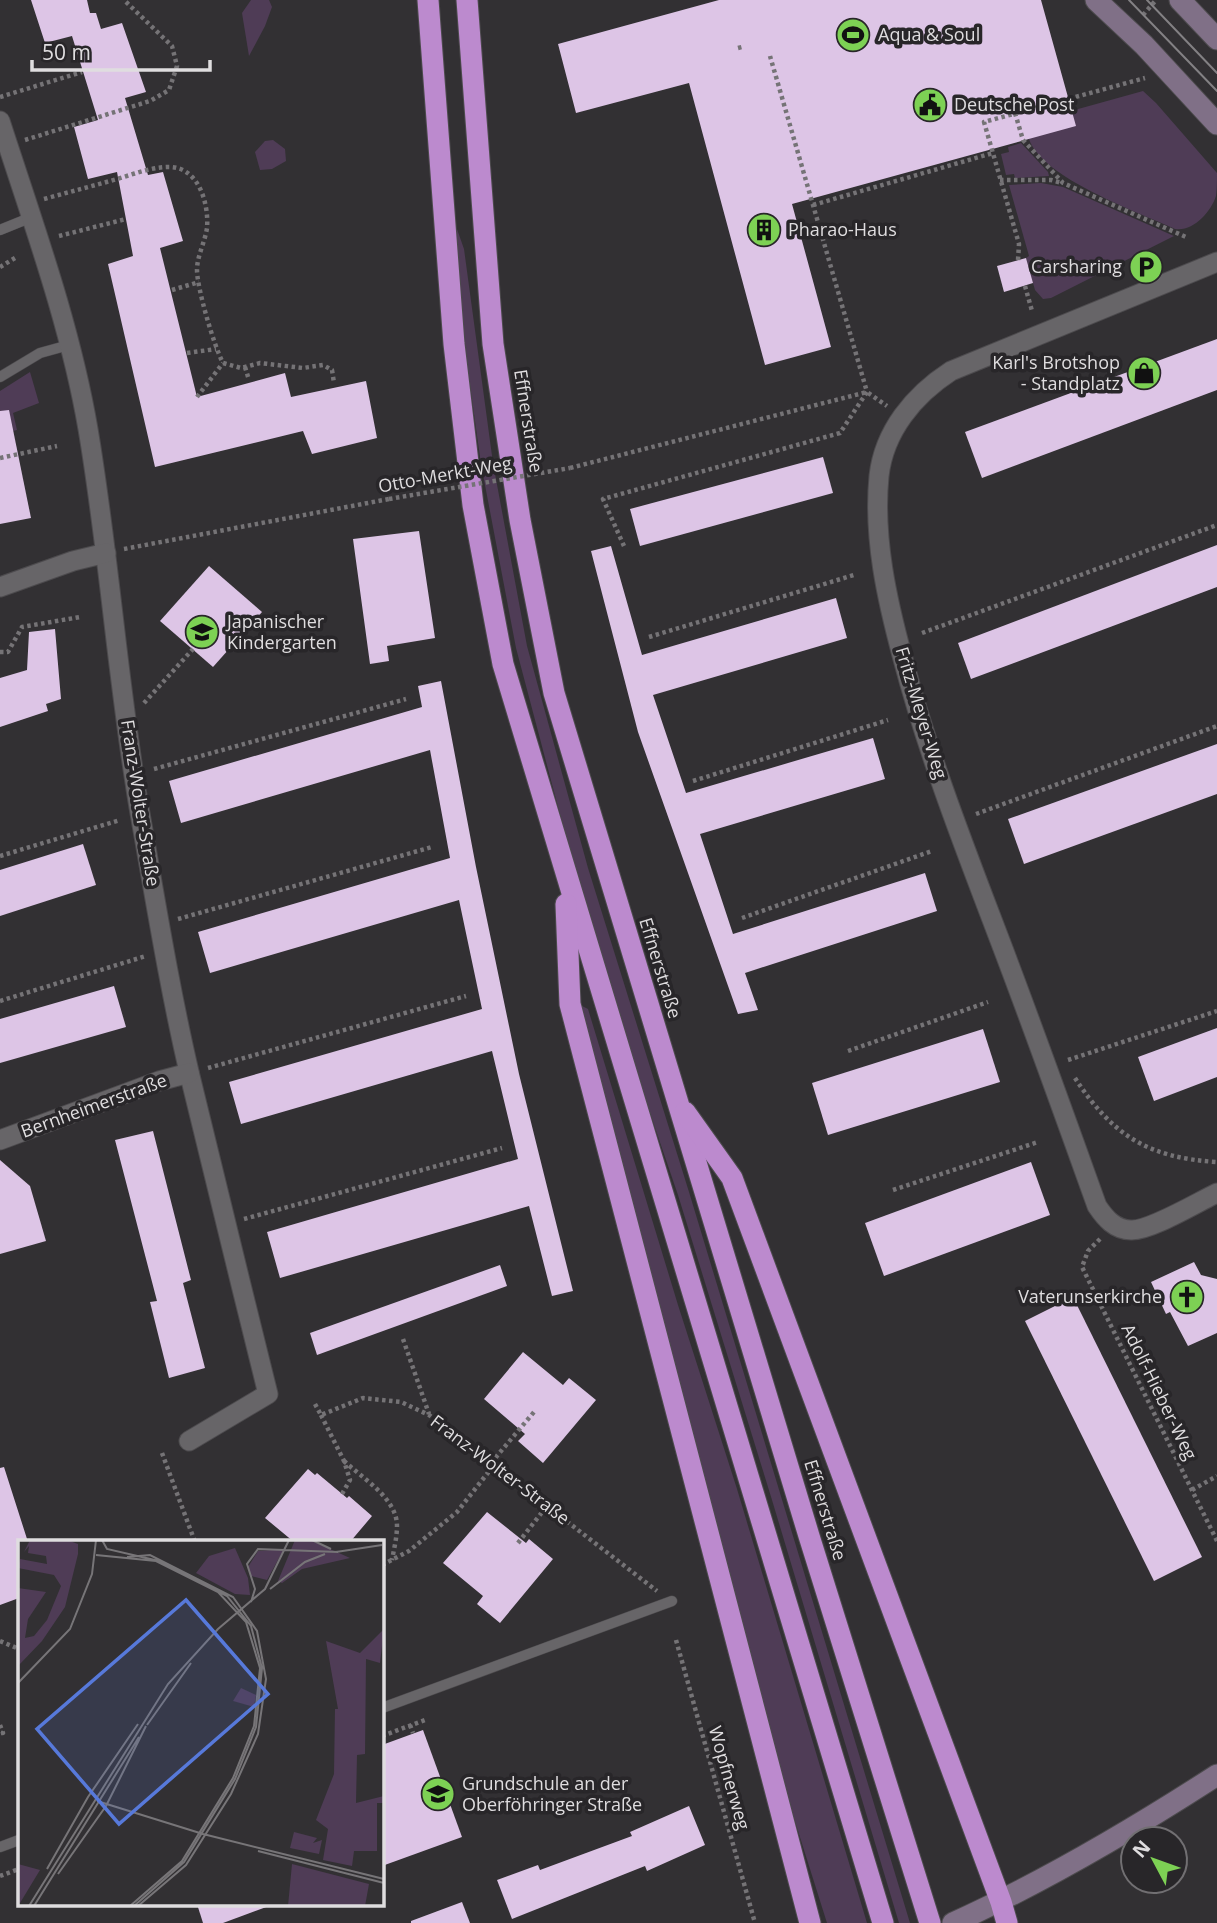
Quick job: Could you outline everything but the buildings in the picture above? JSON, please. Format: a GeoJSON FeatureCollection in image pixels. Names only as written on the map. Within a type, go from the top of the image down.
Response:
{"type":"FeatureCollection","features":[{"type":"Feature","properties":{"kind":"highway"},"geometry":{"type":"LineString","coordinates":[[428,0],[454,344],[473,505],[503,664],[564,874],[883,1923]]}},
{"type":"Feature","properties":{"kind":"highway","name":"Effnerstraße"},"geometry":{"type":"LineString","coordinates":[[467,0],[493,344],[520,520],[554,693],[809,1536],[930,1923]]}},
{"type":"Feature","properties":{"kind":"highway"},"geometry":{"type":"LineString","coordinates":[[564,874],[570,1004],[810,1923]]}},
{"type":"Feature","properties":{"kind":"highway"},"geometry":{"type":"LineString","coordinates":[[676,1099],[732,1178],[992,1906],[1007,1923]]}},
{"type":"Feature","properties":{"kind":"main road"},"geometry":{"type":"LineString","coordinates":[[1096,0],[1144,45],[1217,124]]}},
{"type":"Feature","properties":{"kind":"main road"},"geometry":{"type":"LineString","coordinates":[[1180,0],[1217,39]]}},
{"type":"Feature","properties":{"kind":"main road"},"geometry":{"type":"LineString","coordinates":[[953,1923],[992,1906],[1133,1829],[1217,1775]]}},
{"type":"Feature","properties":{"kind":"street","name":"Franz-Wolter-Straße"},"geometry":{"type":"LineString","coordinates":[[0,121],[41,241],[88,427],[126,723],[160,924],[189,1073],[268,1394],[189,1441]]}},
{"type":"Feature","properties":{"kind":"street","name":"Fritz-Meyer-Weg"},"geometry":{"type":"LineString","coordinates":[[1114,1225],[1104,1217],[1097,1206],[955,822],[915,702],[893,622],[882,564],[878,509],[879,474],[892,433],[901,417],[918,396],[951,371],[1217,262]]}},
{"type":"Feature","properties":{"kind":"street"},"geometry":{"type":"LineString","coordinates":[[0,587],[73,561],[106,553]]}},
{"type":"Feature","properties":{"kind":"street","name":"Bernheimerstraße"},"geometry":{"type":"LineString","coordinates":[[0,1140],[159,1081],[189,1073]]}},
{"type":"Feature","properties":{"kind":"street"},"geometry":{"type":"LineString","coordinates":[[1114,1225],[1131,1230],[1148,1227],[1217,1193]]}},
{"type":"Feature","properties":{"kind":"lane"},"geometry":{"type":"LineString","coordinates":[[0,230],[31,210]]}},
{"type":"Feature","properties":{"kind":"lane"},"geometry":{"type":"LineString","coordinates":[[0,377],[40,353],[69,345]]}},
{"type":"Feature","properties":{"kind":"lane"},"geometry":{"type":"LineString","coordinates":[[383,1708],[672,1601]]}},
{"type":"Feature","properties":{"kind":"lane"},"geometry":{"type":"LineString","coordinates":[[0,1847],[18,1840]]}},
{"type":"Feature","properties":{"kind":"path"},"geometry":{"type":"LineString","coordinates":[[8,145],[150,102],[169,90],[177,66],[172,46],[124,0]]}},
{"type":"Feature","properties":{"kind":"path"},"geometry":{"type":"LineString","coordinates":[[770,56],[867,392],[901,417]]}},
{"type":"Feature","properties":{"kind":"path"},"geometry":{"type":"LineString","coordinates":[[0,97],[82,72]]}},
{"type":"Feature","properties":{"kind":"path"},"geometry":{"type":"LineString","coordinates":[[1018,260],[1019,244],[984,122],[1144,78]]}},
{"type":"Feature","properties":{"kind":"path"},"geometry":{"type":"LineString","coordinates":[[1015,113],[1023,140],[1063,183]]}},
{"type":"Feature","properties":{"kind":"path"},"geometry":{"type":"LineString","coordinates":[[813,205],[993,153]]}},
{"type":"Feature","properties":{"kind":"path"},"geometry":{"type":"LineString","coordinates":[[31,210],[148,170],[172,167],[195,179],[202,191],[207,228],[197,270],[216,349],[223,363]]}},
{"type":"Feature","properties":{"kind":"path"},"geometry":{"type":"LineString","coordinates":[[1000,180],[1051,180],[1063,183],[1186,237]]}},
{"type":"Feature","properties":{"kind":"path"},"geometry":{"type":"LineString","coordinates":[[41,241],[126,219]]}},
{"type":"Feature","properties":{"kind":"path"},"geometry":{"type":"LineString","coordinates":[[0,267],[15,258]]}},
{"type":"Feature","properties":{"kind":"path"},"geometry":{"type":"LineString","coordinates":[[172,290],[199,282]]}},
{"type":"Feature","properties":{"kind":"path"},"geometry":{"type":"LineString","coordinates":[[1025,286],[1032,312]]}},
{"type":"Feature","properties":{"kind":"path"},"geometry":{"type":"LineString","coordinates":[[187,354],[216,349]]}},
{"type":"Feature","properties":{"kind":"path"},"geometry":{"type":"LineString","coordinates":[[223,363],[246,368],[260,363],[303,368],[323,365],[332,370],[334,383]]}},
{"type":"Feature","properties":{"kind":"path"},"geometry":{"type":"LineString","coordinates":[[197,397],[223,363]]}},
{"type":"Feature","properties":{"kind":"path"},"geometry":{"type":"LineString","coordinates":[[246,368],[249,380]]}},
{"type":"Feature","properties":{"kind":"path"},"geometry":{"type":"LineString","coordinates":[[624,546],[603,499],[840,433],[867,392]]}},
{"type":"Feature","properties":{"kind":"path","name":"Otto-Merkt-Weg"},"geometry":{"type":"LineString","coordinates":[[106,553],[569,468],[867,392]]}},
{"type":"Feature","properties":{"kind":"path"},"geometry":{"type":"LineString","coordinates":[[0,458],[57,446]]}},
{"type":"Feature","properties":{"kind":"path"},"geometry":{"type":"LineString","coordinates":[[922,632],[1217,525]]}},
{"type":"Feature","properties":{"kind":"path"},"geometry":{"type":"LineString","coordinates":[[649,637],[854,575]]}},
{"type":"Feature","properties":{"kind":"path"},"geometry":{"type":"LineString","coordinates":[[0,652],[8,652],[22,627],[80,617]]}},
{"type":"Feature","properties":{"kind":"path"},"geometry":{"type":"LineString","coordinates":[[126,723],[193,649]]}},
{"type":"Feature","properties":{"kind":"path"},"geometry":{"type":"LineString","coordinates":[[134,775],[406,699]]}},
{"type":"Feature","properties":{"kind":"path"},"geometry":{"type":"LineString","coordinates":[[693,781],[888,720]]}},
{"type":"Feature","properties":{"kind":"path"},"geometry":{"type":"LineString","coordinates":[[976,814],[1217,726]]}},
{"type":"Feature","properties":{"kind":"path"},"geometry":{"type":"LineString","coordinates":[[0,856],[108,822],[140,816]]}},
{"type":"Feature","properties":{"kind":"path"},"geometry":{"type":"LineString","coordinates":[[160,924],[432,847]]}},
{"type":"Feature","properties":{"kind":"path"},"geometry":{"type":"LineString","coordinates":[[742,918],[932,851]]}},
{"type":"Feature","properties":{"kind":"path"},"geometry":{"type":"LineString","coordinates":[[0,1001],[138,959],[165,948]]}},
{"type":"Feature","properties":{"kind":"path"},"geometry":{"type":"LineString","coordinates":[[189,1073],[467,996]]}},
{"type":"Feature","properties":{"kind":"path"},"geometry":{"type":"LineString","coordinates":[[848,1051],[988,1002]]}},
{"type":"Feature","properties":{"kind":"path"},"geometry":{"type":"LineString","coordinates":[[1068,1060],[1217,1011]]}},
{"type":"Feature","properties":{"kind":"path"},"geometry":{"type":"LineString","coordinates":[[1073,1074],[1100,1114],[1138,1142],[1180,1158],[1217,1162]]}},
{"type":"Feature","properties":{"kind":"path"},"geometry":{"type":"LineString","coordinates":[[893,1190],[1038,1142]]}},
{"type":"Feature","properties":{"kind":"path"},"geometry":{"type":"LineString","coordinates":[[226,1224],[502,1148]]}},
{"type":"Feature","properties":{"kind":"path","name":"Adolf-Hieber-Weg"},"geometry":{"type":"LineString","coordinates":[[1114,1225],[1088,1251],[1082,1267],[1217,1541]]}},
{"type":"Feature","properties":{"kind":"path"},"geometry":{"type":"LineString","coordinates":[[403,1339],[429,1415]]}},
{"type":"Feature","properties":{"kind":"path","name":"Franz-Wolter-Straße"},"geometry":{"type":"LineString","coordinates":[[321,1415],[363,1398],[401,1402],[429,1415],[672,1601]]}},
{"type":"Feature","properties":{"kind":"path"},"geometry":{"type":"LineString","coordinates":[[315,1404],[344,1461],[350,1480],[342,1494]]}},
{"type":"Feature","properties":{"kind":"path"},"geometry":{"type":"LineString","coordinates":[[383,1564],[409,1551],[457,1511],[534,1412]]}},
{"type":"Feature","properties":{"kind":"path"},"geometry":{"type":"LineString","coordinates":[[163,1453],[194,1540]]}},
{"type":"Feature","properties":{"kind":"path"},"geometry":{"type":"LineString","coordinates":[[344,1461],[385,1498],[393,1509],[397,1524],[392,1560]]}},
{"type":"Feature","properties":{"kind":"path"},"geometry":{"type":"LineString","coordinates":[[1192,1490],[1217,1476]]}},
{"type":"Feature","properties":{"kind":"path"},"geometry":{"type":"LineString","coordinates":[[518,1543],[547,1506]]}},
{"type":"Feature","properties":{"kind":"path","name":"Wopfnerweg"},"geometry":{"type":"LineString","coordinates":[[676,1640],[755,1923]]}},
{"type":"Feature","properties":{"kind":"path"},"geometry":{"type":"LineString","coordinates":[[0,1641],[18,1650]]}},
{"type":"Feature","properties":{"kind":"path"},"geometry":{"type":"LineString","coordinates":[[383,1736],[425,1720]]}},
{"type":"Feature","properties":{"kind":"path"},"geometry":{"type":"LineString","coordinates":[[0,1725],[3,1732],[0,1733]]}},
{"type":"Feature","properties":{"kind":"path"},"geometry":{"type":"LineString","coordinates":[[410,1725],[413,1733]]}},
{"type":"Feature","properties":{"kind":"path"},"geometry":{"type":"LineString","coordinates":[[0,1876],[18,1869]]}},
{"type":"Feature","properties":{"kind":"shaded area"},"geometry":{"type":"Polygon","coordinates":[[[251,0],[269,0],[272,7],[249,56],[242,13],[251,0]]]}},
{"type":"Feature","properties":{"kind":"shaded area"},"geometry":{"type":"Polygon","coordinates":[[[1143,91],[1217,173],[1214,202],[1200,220],[1182,229],[1175,229],[1116,203],[1071,180],[1037,153],[1029,139],[1071,111],[1143,91]]]}},
{"type":"Feature","properties":{"kind":"shaded area"},"geometry":{"type":"Polygon","coordinates":[[[273,140],[285,149],[286,161],[272,169],[260,170],[255,152],[265,141],[273,140]]]}},
{"type":"Feature","properties":{"kind":"shaded area"},"geometry":{"type":"Polygon","coordinates":[[[1021,143],[1049,176],[1015,178],[1014,174],[1006,175],[1001,154],[1009,152],[1008,147],[1021,143]]]}},
{"type":"Feature","properties":{"kind":"shaded area"},"geometry":{"type":"Polygon","coordinates":[[[1041,183],[1063,187],[1174,236],[1051,298],[1043,299],[1035,290],[1026,258],[1029,256],[1009,185],[1041,183]]]}},
{"type":"Feature","properties":{"kind":"shaded area"},"geometry":{"type":"Polygon","coordinates":[[[457,229],[464,249],[493,463],[527,646],[588,868],[910,1923],[899,1923],[772,1500],[575,871],[516,648],[481,464],[451,249],[457,229]]]}},
{"type":"Feature","properties":{"kind":"shaded area"},"geometry":{"type":"Polygon","coordinates":[[[30,372],[39,403],[13,413],[17,430],[0,434],[0,391],[30,372]]]}},
{"type":"Feature","properties":{"kind":"shaded area"},"geometry":{"type":"Polygon","coordinates":[[[580,1005],[588,1009],[737,1489],[867,1923],[827,1923],[793,1815],[580,1005]]]}},
{"type":"Feature","properties":{"kind":"tram line"},"geometry":{"type":"LineString","coordinates":[[1129,0],[1217,91]]}},
{"type":"Feature","properties":{"kind":"tram line"},"geometry":{"type":"LineString","coordinates":[[1147,0],[1217,73]]}},
{"type":"Feature","properties":{"kind":"place","name":"Aqua & Soul"},"geometry":{"type":"Point","coordinates":[853,35]}},
{"type":"Feature","properties":{"kind":"place","name":"Deutsche Post"},"geometry":{"type":"Point","coordinates":[930,105]}},
{"type":"Feature","properties":{"kind":"place","name":"Pharao-Haus"},"geometry":{"type":"Point","coordinates":[764,230]}},
{"type":"Feature","properties":{"kind":"place","name":"Carsharing"},"geometry":{"type":"Point","coordinates":[1146,267]}},
{"type":"Feature","properties":{"kind":"place","name":"Karl's Brotshop - Standplatz"},"geometry":{"type":"Point","coordinates":[1144,373]}},
{"type":"Feature","properties":{"kind":"place","name":"Japanischer Kindergarten"},"geometry":{"type":"Point","coordinates":[202,632]}},
{"type":"Feature","properties":{"kind":"place","name":"Vaterunserkirche"},"geometry":{"type":"Point","coordinates":[1187,1297]}},
{"type":"Feature","properties":{"kind":"place","name":"Grundschule an der Oberföhringer Straße"},"geometry":{"type":"Point","coordinates":[438,1794]}}]}
